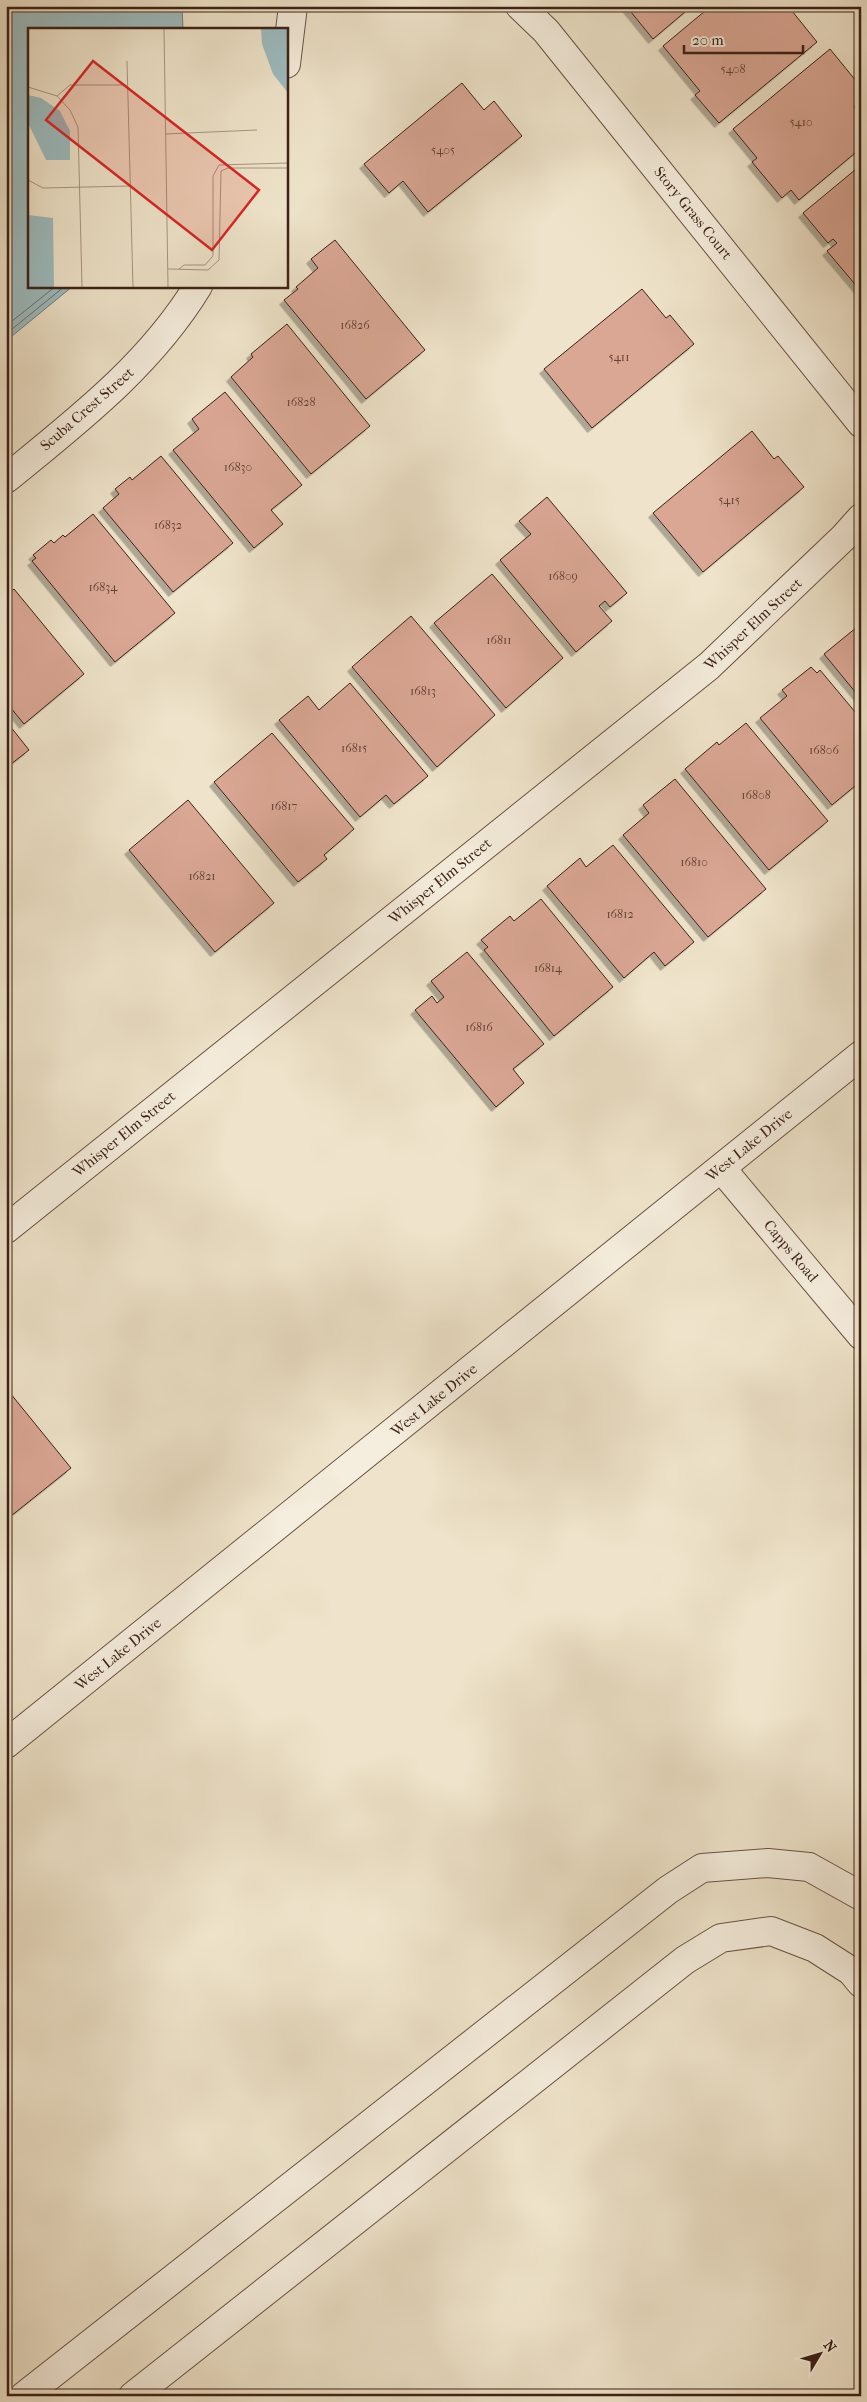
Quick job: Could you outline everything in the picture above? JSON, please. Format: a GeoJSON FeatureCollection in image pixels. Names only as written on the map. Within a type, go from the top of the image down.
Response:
{"type":"FeatureCollection","features":[{"type":"Feature","properties":{"kind":"street"},"geometry":{"type":"LineString","coordinates":[[288,47],[293,6]]}},
{"type":"Feature","properties":{"kind":"street","name":"Story Grass Court"},"geometry":{"type":"LineString","coordinates":[[520,6],[546,31],[861,423]]}},
{"type":"Feature","properties":{"kind":"street","name":"Scuba Crest Street"},"geometry":{"type":"LineString","coordinates":[[6,479],[102,400],[134,368],[168,331],[197,288]]}},
{"type":"Feature","properties":{"kind":"street","name":"Whisper Elm Street"},"geometry":{"type":"LineString","coordinates":[[8,1224],[709,666],[844,537],[861,518]]}},
{"type":"Feature","properties":{"kind":"street","name":"West Lake Drive"},"geometry":{"type":"LineString","coordinates":[[6,1744],[861,1055]]}},
{"type":"Feature","properties":{"kind":"street","name":"Capps Road"},"geometry":{"type":"LineString","coordinates":[[721,1168],[861,1335]]}},
{"type":"Feature","properties":{"kind":"street"},"geometry":{"type":"LineString","coordinates":[[24,2396],[668,1890],[702,1868],[768,1863],[808,1867],[861,1896]]}},
{"type":"Feature","properties":{"kind":"street"},"geometry":{"type":"LineString","coordinates":[[132,2396],[685,1960],[721,1938],[771,1931],[815,1948],[851,1971],[861,1983]]}},
{"type":"Feature","properties":{"kind":"water"},"geometry":{"type":"Polygon","coordinates":[[[6,6],[182,6],[183,28],[28,28],[28,288],[71,288],[6,341],[6,6]]]}},
{"type":"Feature","properties":{"kind":"building"},"geometry":{"type":"Polygon","coordinates":[[[626,6],[692,6],[653,39],[626,6]]]}},
{"type":"Feature","properties":{"kind":"building"},"geometry":{"type":"Polygon","coordinates":[[[711,6],[788,6],[817,42],[719,123],[695,95],[700,91],[663,46],[711,6]]]}},
{"type":"Feature","properties":{"kind":"building"},"geometry":{"type":"Polygon","coordinates":[[[830,49],[861,87],[861,102],[854,107],[861,115],[861,148],[799,200],[791,190],[782,198],[752,162],[757,158],[733,129],[830,49]]]}},
{"type":"Feature","properties":{"kind":"building"},"geometry":{"type":"Polygon","coordinates":[[[462,83],[484,110],[494,101],[522,136],[428,212],[403,181],[389,193],[364,164],[462,83]]]}},
{"type":"Feature","properties":{"kind":"building"},"geometry":{"type":"Polygon","coordinates":[[[861,165],[861,288],[859,289],[827,251],[837,243],[833,239],[828,243],[803,213],[861,165]]]}},
{"type":"Feature","properties":{"kind":"building"},"geometry":{"type":"Polygon","coordinates":[[[335,240],[425,350],[366,399],[284,300],[298,289],[296,287],[318,268],[311,259],[335,240]]]}},
{"type":"Feature","properties":{"kind":"building"},"geometry":{"type":"Polygon","coordinates":[[[642,289],[666,318],[670,315],[694,344],[592,428],[544,369],[642,289]]]}},
{"type":"Feature","properties":{"kind":"building"},"geometry":{"type":"Polygon","coordinates":[[[287,324],[370,426],[311,474],[231,377],[253,357],[251,354],[287,324]]]}},
{"type":"Feature","properties":{"kind":"building"},"geometry":{"type":"Polygon","coordinates":[[[225,392],[302,485],[271,510],[283,524],[254,548],[173,450],[199,429],[192,419],[225,392]]]}},
{"type":"Feature","properties":{"kind":"building"},"geometry":{"type":"Polygon","coordinates":[[[752,431],[774,459],[778,456],[804,487],[703,572],[653,513],[752,431]]]}},
{"type":"Feature","properties":{"kind":"building"},"geometry":{"type":"Polygon","coordinates":[[[161,456],[233,543],[173,592],[103,508],[119,494],[115,489],[130,477],[132,480],[161,456]]]}},
{"type":"Feature","properties":{"kind":"building"},"geometry":{"type":"Polygon","coordinates":[[[547,497],[627,593],[610,607],[605,601],[599,606],[612,621],[576,652],[500,560],[531,534],[519,521],[547,497]]]}},
{"type":"Feature","properties":{"kind":"building"},"geometry":{"type":"Polygon","coordinates":[[[93,514],[175,613],[115,662],[32,561],[36,558],[33,555],[51,540],[54,543],[63,535],[65,537],[93,514]]]}},
{"type":"Feature","properties":{"kind":"building"},"geometry":{"type":"Polygon","coordinates":[[[492,574],[563,658],[506,708],[434,623],[492,574]]]}},
{"type":"Feature","properties":{"kind":"building"},"geometry":{"type":"Polygon","coordinates":[[[6,589],[10,593],[14,589],[84,674],[24,724],[6,702],[6,589]]]}},
{"type":"Feature","properties":{"kind":"building"},"geometry":{"type":"Polygon","coordinates":[[[411,616],[495,715],[437,767],[352,667],[411,616]]]}},
{"type":"Feature","properties":{"kind":"building"},"geometry":{"type":"Polygon","coordinates":[[[857,627],[861,631],[861,699],[824,654],[857,627]]]}},
{"type":"Feature","properties":{"kind":"building"},"geometry":{"type":"Polygon","coordinates":[[[811,667],[817,673],[820,670],[861,719],[861,781],[832,805],[760,718],[787,696],[782,690],[811,667]]]}},
{"type":"Feature","properties":{"kind":"building"},"geometry":{"type":"Polygon","coordinates":[[[350,683],[428,776],[394,804],[386,795],[360,817],[279,720],[308,696],[319,710],[350,683]]]}},
{"type":"Feature","properties":{"kind":"building"},"geometry":{"type":"Polygon","coordinates":[[[6,721],[29,750],[6,768],[6,721]]]}},
{"type":"Feature","properties":{"kind":"building"},"geometry":{"type":"Polygon","coordinates":[[[746,723],[828,821],[769,870],[685,769],[717,742],[719,745],[746,723]]]}},
{"type":"Feature","properties":{"kind":"building"},"geometry":{"type":"Polygon","coordinates":[[[272,733],[354,829],[324,855],[327,859],[298,882],[214,782],[272,733]]]}},
{"type":"Feature","properties":{"kind":"building"},"geometry":{"type":"Polygon","coordinates":[[[675,779],[766,889],[708,937],[623,835],[649,813],[643,805],[675,779]]]}},
{"type":"Feature","properties":{"kind":"building"},"geometry":{"type":"Polygon","coordinates":[[[188,800],[274,903],[215,952],[129,850],[188,800]]]}},
{"type":"Feature","properties":{"kind":"building"},"geometry":{"type":"Polygon","coordinates":[[[613,845],[694,942],[665,966],[654,952],[624,978],[547,886],[580,858],[586,867],[613,845]]]}},
{"type":"Feature","properties":{"kind":"building"},"geometry":{"type":"Polygon","coordinates":[[[541,899],[613,987],[554,1036],[484,950],[488,947],[481,940],[510,916],[514,921],[541,899]]]}},
{"type":"Feature","properties":{"kind":"building"},"geometry":{"type":"Polygon","coordinates":[[[467,952],[544,1044],[513,1069],[524,1083],[496,1107],[415,1010],[432,996],[437,1003],[444,997],[431,981],[467,952]]]}},
{"type":"Feature","properties":{"kind":"building"},"geometry":{"type":"Polygon","coordinates":[[[6,1388],[71,1468],[11,1516],[6,1511],[6,1388]]]}}]}
